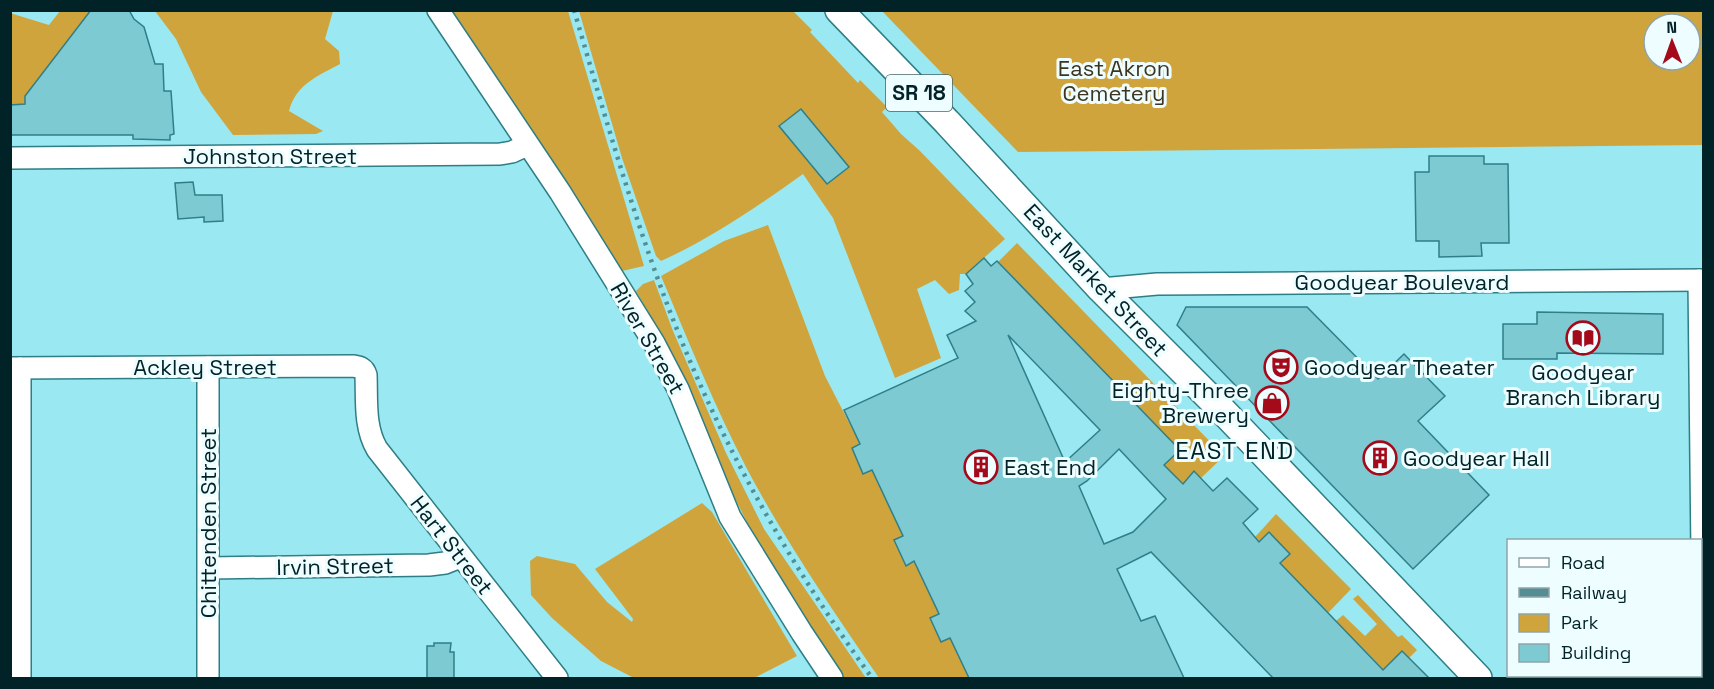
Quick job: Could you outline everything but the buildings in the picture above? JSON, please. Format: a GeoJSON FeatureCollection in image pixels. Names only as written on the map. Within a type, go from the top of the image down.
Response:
{"type":"FeatureCollection","features":[{"type":"Feature","properties":{"kind":"main road","name":"East Market Street"},"geometry":{"type":"LineString","coordinates":[[839,10],[962,138],[1101,289],[1221,410],[1478,678]]}},
{"type":"Feature","properties":{"kind":"street","name":"River Street"},"geometry":{"type":"LineString","coordinates":[[438,10],[560,192],[654,343],[678,389],[730,517],[832,678]]}},
{"type":"Feature","properties":{"kind":"street","name":"Johnston Street"},"geometry":{"type":"LineString","coordinates":[[10,158],[500,154],[512,152],[527,145]]}},
{"type":"Feature","properties":{"kind":"street","name":"Goodyear Boulevard"},"geometry":{"type":"LineString","coordinates":[[1101,289],[1157,284],[1701,280]]}},
{"type":"Feature","properties":{"kind":"street"},"geometry":{"type":"LineString","coordinates":[[1701,280],[1703,555]]}},
{"type":"Feature","properties":{"kind":"street","name":"Ackley Street"},"geometry":{"type":"LineString","coordinates":[[15,368],[353,366],[365,370],[367,404]]}},
{"type":"Feature","properties":{"kind":"street","name":"Chittenden Street"},"geometry":{"type":"LineString","coordinates":[[208,367],[208,678]]}},
{"type":"Feature","properties":{"kind":"street"},"geometry":{"type":"LineString","coordinates":[[15,368],[20,678]]}},
{"type":"Feature","properties":{"kind":"street","name":"Hart Street"},"geometry":{"type":"LineString","coordinates":[[367,404],[370,437],[377,449],[557,678]]}},
{"type":"Feature","properties":{"kind":"street","name":"Irvin Street"},"geometry":{"type":"LineString","coordinates":[[209,568],[429,565],[445,563],[460,557]]}},
{"type":"Feature","properties":{"kind":"green space"},"geometry":{"type":"Polygon","coordinates":[[[60,11],[91,11],[25,96],[25,105],[11,105],[10,13],[49,25],[60,11]]]}},
{"type":"Feature","properties":{"kind":"green space"},"geometry":{"type":"Polygon","coordinates":[[[155,11],[333,11],[325,39],[339,51],[340,64],[302,87],[289,111],[323,131],[316,134],[233,135],[201,92],[176,39],[155,11]]]}},
{"type":"Feature","properties":{"kind":"green space"},"geometry":{"type":"Polygon","coordinates":[[[449,11],[568,11],[644,266],[622,271],[547,152],[449,11]]]}},
{"type":"Feature","properties":{"kind":"green space"},"geometry":{"type":"Polygon","coordinates":[[[579,11],[793,11],[858,83],[860,80],[887,107],[882,112],[901,134],[1005,239],[966,274],[960,274],[959,290],[949,294],[935,280],[917,289],[941,358],[895,378],[833,218],[803,174],[752,210],[661,261],[656,256],[622,158],[579,11]]]}},
{"type":"Feature","properties":{"kind":"green space","name":"East Akron Cemetery"},"geometry":{"type":"Polygon","coordinates":[[[882,11],[1703,11],[1703,145],[1018,152],[882,11]]]}},
{"type":"Feature","properties":{"kind":"green space"},"geometry":{"type":"Polygon","coordinates":[[[768,225],[825,376],[860,444],[852,448],[863,473],[872,470],[903,536],[894,540],[906,566],[914,561],[939,614],[930,618],[941,642],[950,638],[969,678],[879,678],[777,521],[734,444],[712,396],[661,276],[724,241],[768,225]]]}},
{"type":"Feature","properties":{"kind":"green space"},"geometry":{"type":"Polygon","coordinates":[[[1017,243],[1224,456],[1201,478],[1194,471],[1183,484],[1164,465],[1179,450],[998,262],[1017,243]]]}},
{"type":"Feature","properties":{"kind":"green space"},"geometry":{"type":"Polygon","coordinates":[[[654,280],[673,331],[726,453],[764,529],[866,678],[843,678],[771,569],[728,485],[675,358],[636,291],[643,284],[654,280]]]}},
{"type":"Feature","properties":{"kind":"green space"},"geometry":{"type":"Polygon","coordinates":[[[702,503],[712,512],[797,656],[754,678],[634,678],[601,661],[552,618],[531,595],[530,561],[537,556],[575,564],[607,602],[632,622],[633,619],[595,569],[702,503]]]}},
{"type":"Feature","properties":{"kind":"green space"},"geometry":{"type":"Polygon","coordinates":[[[1276,514],[1351,589],[1328,613],[1280,563],[1290,554],[1259,542],[1255,537],[1276,514]]]}},
{"type":"Feature","properties":{"kind":"green space"},"geometry":{"type":"Polygon","coordinates":[[[1358,595],[1398,637],[1402,635],[1417,650],[1409,658],[1402,651],[1383,670],[1336,621],[1343,615],[1365,636],[1377,624],[1353,599],[1358,595]]]}},
{"type":"Feature","properties":{"kind":"railway"},"geometry":{"type":"LineString","coordinates":[[574,10],[648,252],[665,300],[704,393],[760,504],[781,540],[825,610],[872,678]]}},
{"type":"Feature","properties":{"kind":"place","name":"Goodyear Branch Library"},"geometry":{"type":"Point","coordinates":[1583,338]}},
{"type":"Feature","properties":{"kind":"place","name":"Goodyear Theater"},"geometry":{"type":"Point","coordinates":[1281,367]}},
{"type":"Feature","properties":{"kind":"place","name":"Eighty-Three Brewery"},"geometry":{"type":"Point","coordinates":[1272,403]}},
{"type":"Feature","properties":{"kind":"place","name":"Goodyear Hall"},"geometry":{"type":"Point","coordinates":[1380,458]}},
{"type":"Feature","properties":{"kind":"place","name":"East End"},"geometry":{"type":"Point","coordinates":[981,467]}},
{"type":"Feature","properties":{"kind":"district","name":"EAST END"},"geometry":{"type":"Point","coordinates":[1235,451]}}]}
